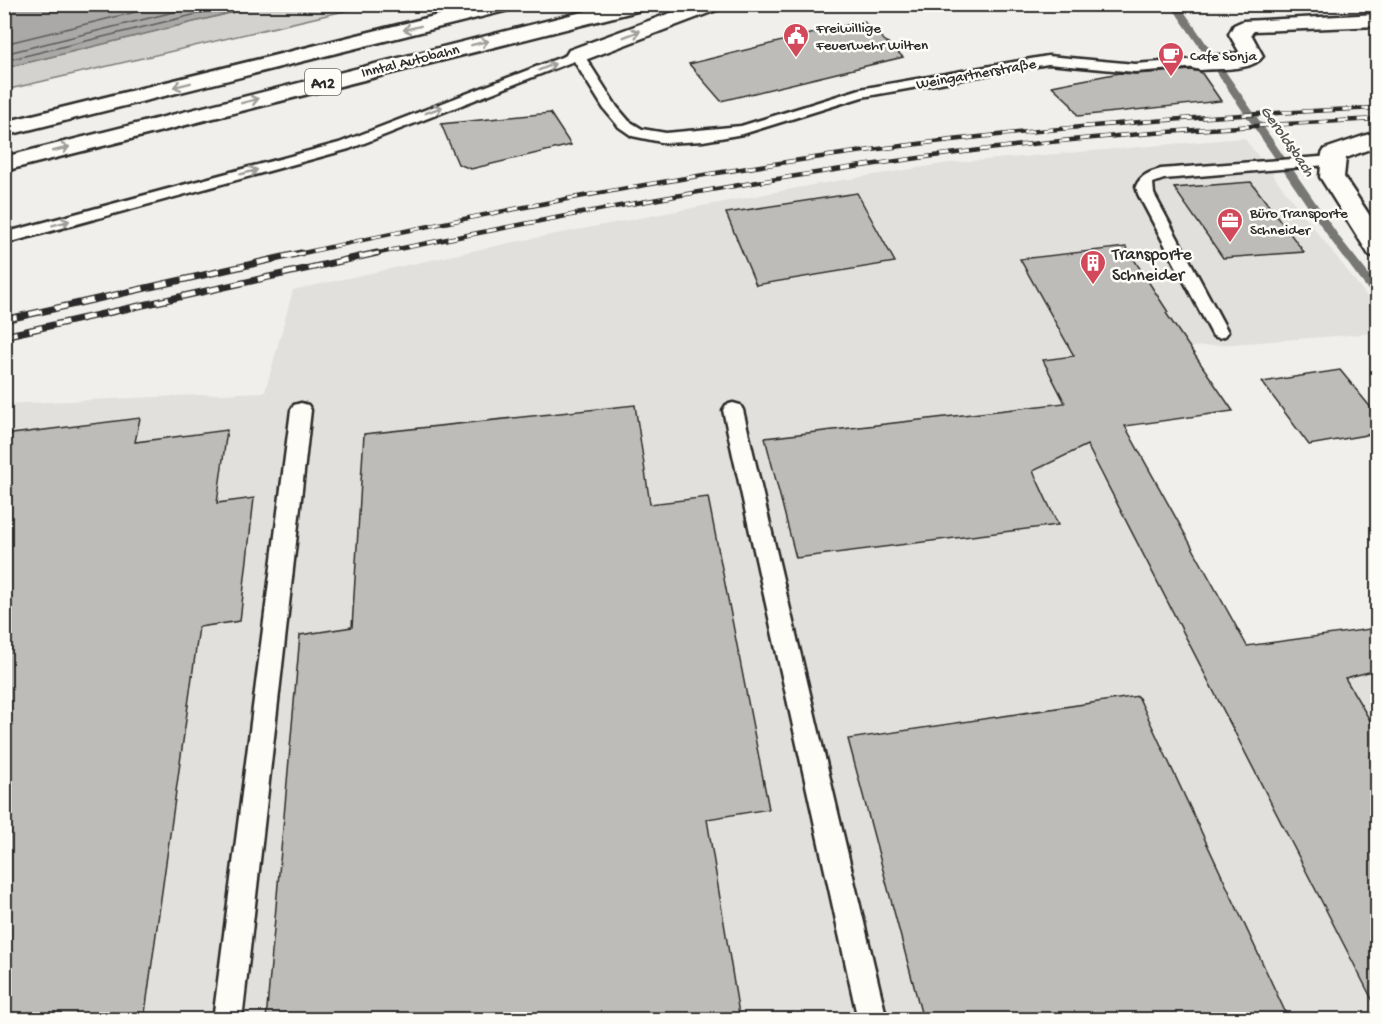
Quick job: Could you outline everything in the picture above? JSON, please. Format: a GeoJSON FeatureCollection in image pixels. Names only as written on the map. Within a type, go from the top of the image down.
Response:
{"type":"FeatureCollection","features":[{"type":"Feature","properties":{"kind":"main road","name":"Inntal Autobahn"},"geometry":{"type":"LineString","coordinates":[[4,129],[510,4]]}},
{"type":"Feature","properties":{"kind":"main road","name":"Inntal Autobahn"},"geometry":{"type":"LineString","coordinates":[[4,164],[642,4]]}},
{"type":"Feature","properties":{"kind":"main road"},"geometry":{"type":"LineString","coordinates":[[578,55],[715,4]]}},
{"type":"Feature","properties":{"kind":"main road","name":"Weingartnerstraße"},"geometry":{"type":"LineString","coordinates":[[1200,63],[1224,62],[1252,56],[1240,34],[1241,29],[1250,25],[1377,20]]}},
{"type":"Feature","properties":{"kind":"main road"},"geometry":{"type":"LineString","coordinates":[[1377,138],[1334,154],[1332,177],[1377,249]]}},
{"type":"Feature","properties":{"kind":"lane","name":"Weingartnerstraße"},"geometry":{"type":"LineString","coordinates":[[578,55],[611,109],[624,124],[637,133],[666,138],[703,136],[743,130],[860,93],[1048,60],[1135,68],[1200,63]]}},
{"type":"Feature","properties":{"kind":"lane"},"geometry":{"type":"LineString","coordinates":[[4,239],[344,146],[578,55]]}},
{"type":"Feature","properties":{"kind":"lane"},"geometry":{"type":"LineString","coordinates":[[1220,332],[1144,186],[1147,180],[1161,174],[1333,161]]}},
{"type":"Feature","properties":{"kind":"lane"},"geometry":{"type":"LineString","coordinates":[[227,1020],[301,410]]}},
{"type":"Feature","properties":{"kind":"lane"},"geometry":{"type":"LineString","coordinates":[[733,410],[873,1020]]}},
{"type":"Feature","properties":{"kind":"shaded area"},"geometry":{"type":"Polygon","coordinates":[[[263,5],[370,5],[5,90],[5,68],[263,5]]]}},
{"type":"Feature","properties":{"kind":"shaded area"},"geometry":{"type":"Polygon","coordinates":[[[1244,138],[1377,309],[1377,333],[1086,355],[1247,646],[1377,628],[1377,1019],[5,1019],[4,404],[265,392],[293,290],[509,243],[813,185],[949,163],[1244,138]]]}},
{"type":"Feature","properties":{"kind":"water"},"geometry":{"type":"Polygon","coordinates":[[[5,4],[263,4],[263,5],[5,68],[5,4]]]}},
{"type":"Feature","properties":{"kind":"building","name":"Freiwillige Feuerwehr Wilten"},"geometry":{"type":"Polygon","coordinates":[[[863,21],[903,57],[721,101],[689,64],[863,21]]]}},
{"type":"Feature","properties":{"kind":"building"},"geometry":{"type":"Polygon","coordinates":[[[1191,70],[1201,72],[1221,101],[1078,116],[1069,102],[1052,86],[1119,73],[1191,70]]]}},
{"type":"Feature","properties":{"kind":"building"},"geometry":{"type":"Polygon","coordinates":[[[550,113],[571,145],[471,169],[458,164],[441,124],[550,113]]]}},
{"type":"Feature","properties":{"kind":"building"},"geometry":{"type":"Polygon","coordinates":[[[1251,182],[1304,252],[1223,258],[1174,188],[1251,182]]]}},
{"type":"Feature","properties":{"kind":"building"},"geometry":{"type":"Polygon","coordinates":[[[857,193],[895,262],[756,285],[726,213],[857,193]]]}},
{"type":"Feature","properties":{"kind":"building"},"geometry":{"type":"Polygon","coordinates":[[[1126,247],[1168,312],[1166,313],[1233,411],[1125,426],[1247,646],[1377,628],[1377,670],[1345,678],[1377,732],[1377,1009],[1087,445],[1033,471],[1058,525],[796,558],[765,438],[1065,403],[1043,360],[1074,356],[1020,259],[1126,247]]]}},
{"type":"Feature","properties":{"kind":"building"},"geometry":{"type":"Polygon","coordinates":[[[1340,370],[1377,415],[1377,433],[1309,445],[1262,382],[1340,370]]]}},
{"type":"Feature","properties":{"kind":"building"},"geometry":{"type":"Polygon","coordinates":[[[635,405],[650,504],[708,497],[769,809],[707,819],[740,1020],[266,1020],[300,635],[352,627],[364,434],[635,405]]]}},
{"type":"Feature","properties":{"kind":"building"},"geometry":{"type":"Polygon","coordinates":[[[140,418],[135,442],[227,430],[217,503],[254,498],[240,621],[199,627],[144,1020],[4,1020],[4,435],[140,418]]]}},
{"type":"Feature","properties":{"kind":"building"},"geometry":{"type":"Polygon","coordinates":[[[1138,696],[1289,1020],[923,1020],[848,739],[1138,696]]]}},
{"type":"Feature","properties":{"kind":"waterway","name":"Geroldsbach"},"geometry":{"type":"LineString","coordinates":[[1174,4],[1336,240],[1378,295]]}},
{"type":"Feature","properties":{"kind":"railway"},"geometry":{"type":"LineString","coordinates":[[294,255],[533,205],[853,152],[1100,125],[1266,113],[1378,108]]}},
{"type":"Feature","properties":{"kind":"railway"},"geometry":{"type":"LineString","coordinates":[[369,255],[698,192],[948,154],[1117,136],[1378,119]]}},
{"type":"Feature","properties":{"kind":"railway"},"geometry":{"type":"LineString","coordinates":[[4,320],[301,253]]}},
{"type":"Feature","properties":{"kind":"railway"},"geometry":{"type":"LineString","coordinates":[[4,336],[377,253]]}},
{"type":"Feature","properties":{"kind":"place","name":"Freiwillige Feuerwehr Wilten"},"geometry":{"type":"Point","coordinates":[796,59]}},
{"type":"Feature","properties":{"kind":"place","name":"Cafe Sonja"},"geometry":{"type":"Point","coordinates":[1171,78]}},
{"type":"Feature","properties":{"kind":"place","name":"Büro Transporte Schneider"},"geometry":{"type":"Point","coordinates":[1230,244]}},
{"type":"Feature","properties":{"kind":"place","name":"Transporte Schneider"},"geometry":{"type":"Point","coordinates":[1093,286]}}]}
